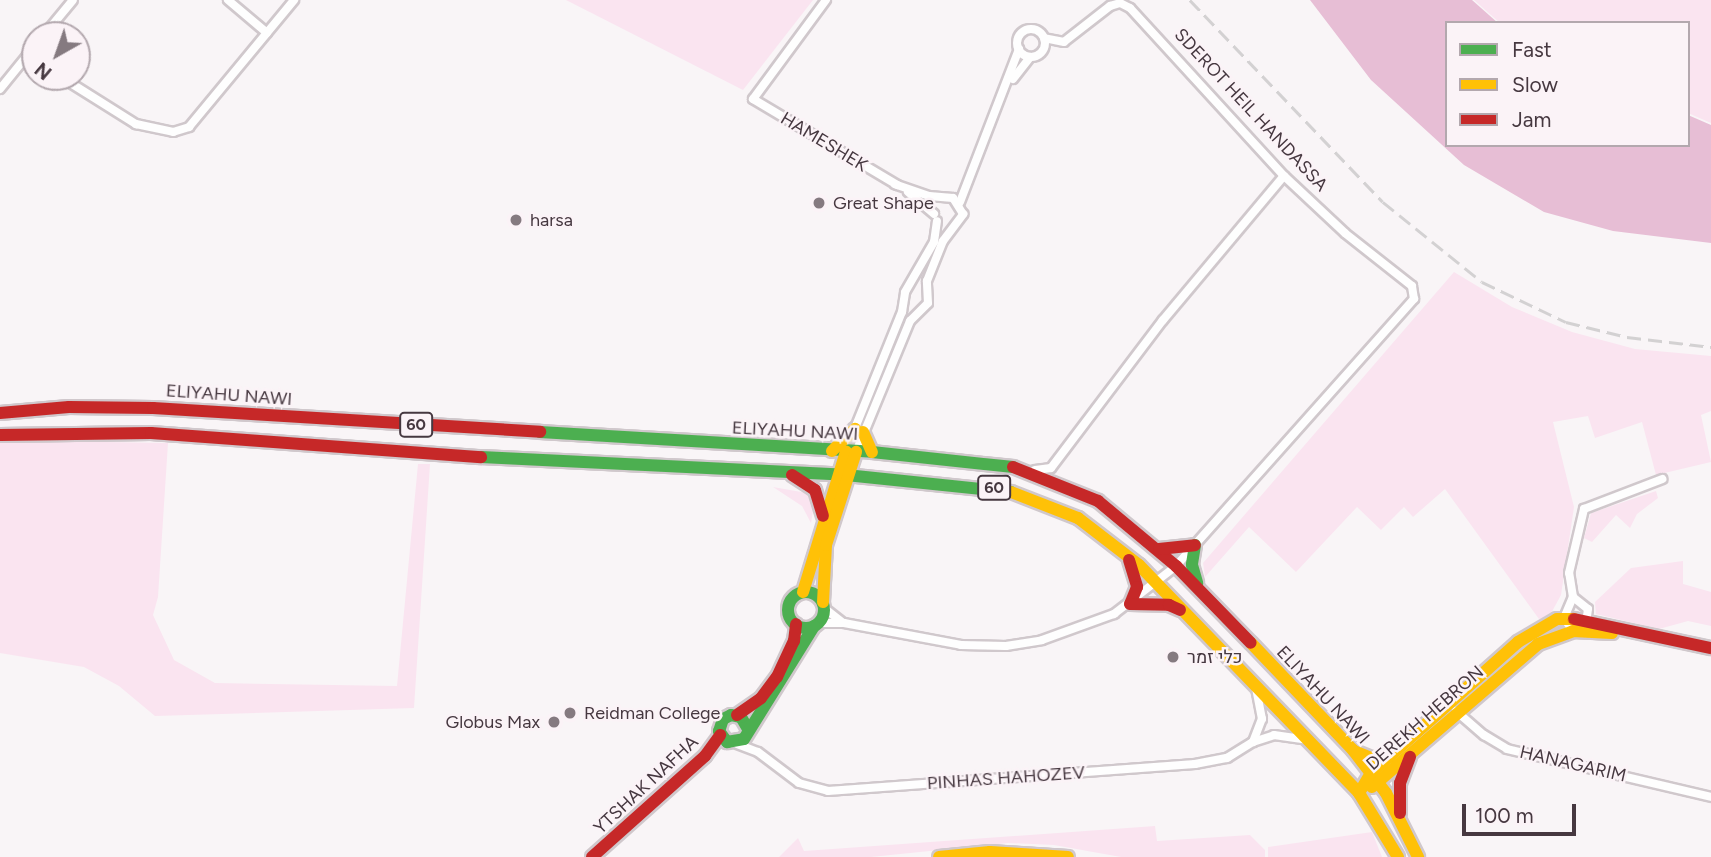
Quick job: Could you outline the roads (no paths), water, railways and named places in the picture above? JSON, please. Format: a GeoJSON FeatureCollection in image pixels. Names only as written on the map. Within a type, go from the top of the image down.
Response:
{"type":"FeatureCollection","features":[{"type":"Feature","properties":{"kind":"main road","name":"ELIYAHU NAWI"},"geometry":{"type":"LineString","coordinates":[[0,413],[69,407],[153,408],[872,453],[985,461],[1029,470],[1098,501],[1159,549],[1353,750],[1375,778],[1401,821],[1418,857]]}},
{"type":"Feature","properties":{"kind":"main road"},"geometry":{"type":"LineString","coordinates":[[832,451],[859,430],[872,453]]}},
{"type":"Feature","properties":{"kind":"main road","name":"60"},"geometry":{"type":"LineString","coordinates":[[0,435],[115,432],[557,463],[841,475],[1023,493],[1062,508],[1125,552],[1359,793],[1398,857]]}},
{"type":"Feature","properties":{"kind":"main road"},"geometry":{"type":"LineString","coordinates":[[841,475],[826,545],[824,605],[816,625],[784,681],[748,731],[737,715],[761,698],[777,677],[794,641],[796,624],[789,605],[803,592],[812,573],[823,516],[851,452]]}},
{"type":"Feature","properties":{"kind":"main road"},"geometry":{"type":"LineString","coordinates":[[784,472],[815,490],[823,516]]}},
{"type":"Feature","properties":{"kind":"main road"},"geometry":{"type":"LineString","coordinates":[[1159,549],[1195,545],[1192,575],[1203,593]]}},
{"type":"Feature","properties":{"kind":"main road"},"geometry":{"type":"LineString","coordinates":[[1125,552],[1137,576],[1130,604],[1169,605],[1184,612]]}},
{"type":"Feature","properties":{"kind":"main road"},"geometry":{"type":"LineString","coordinates":[[803,592],[814,593],[824,605]]}},
{"type":"Feature","properties":{"kind":"main road","name":"DEREKH HEBRON"},"geometry":{"type":"LineString","coordinates":[[1359,793],[1375,778],[1390,757],[1524,638],[1564,618],[1589,619],[1711,648]]}},
{"type":"Feature","properties":{"kind":"main road"},"geometry":{"type":"LineString","coordinates":[[796,624],[816,625]]}},
{"type":"Feature","properties":{"kind":"main road","name":"DEREKH HEBRON"},"geometry":{"type":"LineString","coordinates":[[1375,778],[1410,757],[1538,644],[1576,630],[1599,630],[1711,657]]}},
{"type":"Feature","properties":{"kind":"main road","name":"YTSHAK NAFHA"},"geometry":{"type":"LineString","coordinates":[[592,857],[705,756],[720,735],[723,719],[737,715]]}},
{"type":"Feature","properties":{"kind":"main road","name":"YTSHAK NAFHA"},"geometry":{"type":"LineString","coordinates":[[603,857],[748,731]]}},
{"type":"Feature","properties":{"kind":"main road"},"geometry":{"type":"LineString","coordinates":[[720,735],[734,744]]}},
{"type":"Feature","properties":{"kind":"main road"},"geometry":{"type":"LineString","coordinates":[[1353,750],[1374,759],[1390,757]]}},
{"type":"Feature","properties":{"kind":"main road"},"geometry":{"type":"LineString","coordinates":[[1401,821],[1400,783],[1410,757]]}},
{"type":"Feature","properties":{"kind":"main road"},"geometry":{"type":"LineString","coordinates":[[939,857],[990,852],[1068,857]]}},
{"type":"Feature","properties":{"kind":"street"},"geometry":{"type":"LineString","coordinates":[[56,21],[73,0]]}},
{"type":"Feature","properties":{"kind":"street"},"geometry":{"type":"LineString","coordinates":[[228,0],[267,33]]}},
{"type":"Feature","properties":{"kind":"street"},"geometry":{"type":"LineString","coordinates":[[83,91],[136,124],[173,132],[194,124],[294,0]]}},
{"type":"Feature","properties":{"kind":"street","name":"HAMESHEK"},"geometry":{"type":"LineString","coordinates":[[826,0],[753,99],[895,184],[936,217]]}},
{"type":"Feature","properties":{"kind":"street","name":"SDEROT HEIL HANDASSA"},"geometry":{"type":"LineString","coordinates":[[1044,38],[1064,42],[1110,6],[1127,5],[1284,176],[1345,233],[1412,286],[1415,296],[1195,545]]}},
{"type":"Feature","properties":{"kind":"street"},"geometry":{"type":"LineString","coordinates":[[859,430],[918,310],[928,303],[929,274],[953,225],[963,214],[960,202],[970,170],[1019,49],[1017,38],[1027,29],[1040,32],[1044,38],[1041,52],[1030,57],[1005,89]]}},
{"type":"Feature","properties":{"kind":"street"},"geometry":{"type":"LineString","coordinates":[[1019,49],[1030,57]]}},
{"type":"Feature","properties":{"kind":"street"},"geometry":{"type":"LineString","coordinates":[[0,89],[21,68]]}},
{"type":"Feature","properties":{"kind":"street"},"geometry":{"type":"LineString","coordinates":[[851,452],[911,286],[933,242],[936,217],[946,197],[970,170]]}},
{"type":"Feature","properties":{"kind":"street"},"geometry":{"type":"LineString","coordinates":[[1029,470],[1051,468],[1163,320],[1284,176]]}},
{"type":"Feature","properties":{"kind":"street","name":"HAMESHEK"},"geometry":{"type":"LineString","coordinates":[[895,184],[960,202]]}},
{"type":"Feature","properties":{"kind":"street"},"geometry":{"type":"LineString","coordinates":[[936,217],[953,225]]}},
{"type":"Feature","properties":{"kind":"street"},"geometry":{"type":"LineString","coordinates":[[911,286],[927,290]]}},
{"type":"Feature","properties":{"kind":"street"},"geometry":{"type":"LineString","coordinates":[[905,302],[918,310]]}},
{"type":"Feature","properties":{"kind":"street"},"geometry":{"type":"LineString","coordinates":[[1573,597],[1584,603],[1589,619],[1576,630],[1564,618],[1573,597],[1569,573],[1584,509],[1662,479]]}},
{"type":"Feature","properties":{"kind":"street"},"geometry":{"type":"LineString","coordinates":[[816,625],[844,623],[907,637],[1006,646],[1073,630],[1130,604],[1157,584],[1195,545]]}},
{"type":"Feature","properties":{"kind":"street"},"geometry":{"type":"LineString","coordinates":[[824,605],[844,623]]}},
{"type":"Feature","properties":{"kind":"street"},"geometry":{"type":"LineString","coordinates":[[1253,742],[1262,719],[1254,684]]}},
{"type":"Feature","properties":{"kind":"street","name":"HANAGARIM"},"geometry":{"type":"LineString","coordinates":[[1450,703],[1459,713],[1507,749],[1711,797]]}},
{"type":"Feature","properties":{"kind":"street","name":"PINHAS HAHOZEV"},"geometry":{"type":"LineString","coordinates":[[748,731],[764,757]]}},
{"type":"Feature","properties":{"kind":"street","name":"PINHAS HAHOZEV"},"geometry":{"type":"LineString","coordinates":[[734,744],[764,757],[799,783],[828,791],[1195,764],[1227,758],[1253,742],[1279,735],[1313,743]]}},
{"type":"Feature","properties":{"kind":"railway"},"geometry":{"type":"LineString","coordinates":[[1190,0],[1383,202],[1482,282],[1566,322],[1627,337],[1711,347]]}},
{"type":"Feature","properties":{"kind":"place","name":"Great Shape"},"geometry":{"type":"Point","coordinates":[819,203]}},
{"type":"Feature","properties":{"kind":"place","name":"harsa"},"geometry":{"type":"Point","coordinates":[516,220]}},
{"type":"Feature","properties":{"kind":"place","name":"כלי זמר"},"geometry":{"type":"Point","coordinates":[1173,657]}},
{"type":"Feature","properties":{"kind":"place","name":"Reidman College"},"geometry":{"type":"Point","coordinates":[570,713]}},
{"type":"Feature","properties":{"kind":"place","name":"Globus Max"},"geometry":{"type":"Point","coordinates":[554,722]}}]}
